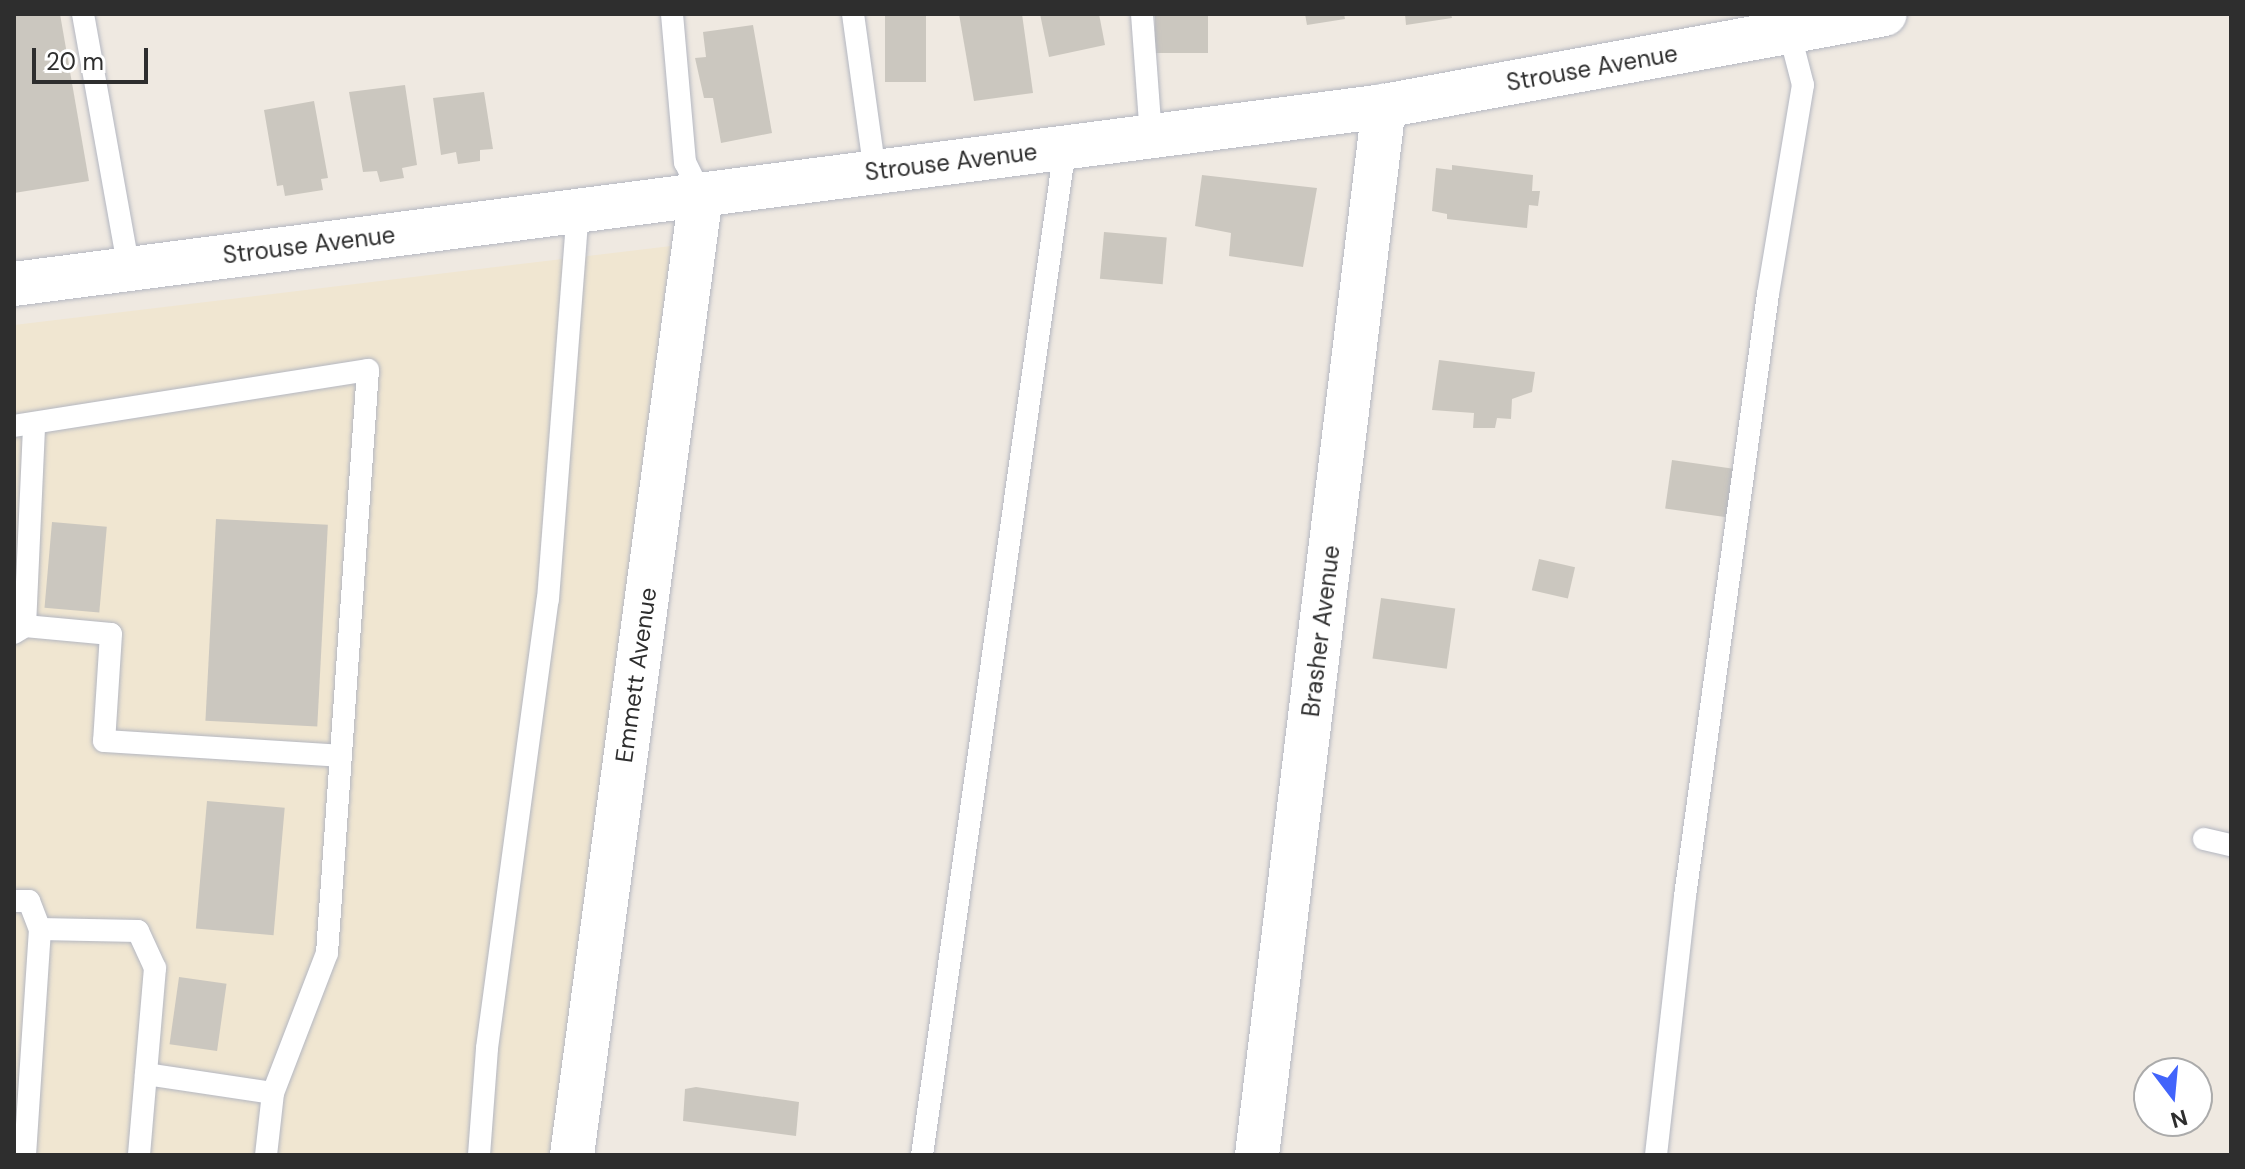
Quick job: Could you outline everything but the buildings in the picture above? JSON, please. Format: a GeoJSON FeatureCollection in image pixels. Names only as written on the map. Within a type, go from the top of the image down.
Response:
{"type":"FeatureCollection","features":[{"type":"Feature","properties":{"kind":"street","name":"Strouse Avenue"},"geometry":{"type":"LineString","coordinates":[[14,284],[1384,106],[1885,14]]}},
{"type":"Feature","properties":{"kind":"street","name":"Brasher Avenue"},"geometry":{"type":"LineString","coordinates":[[1257,1155],[1384,106]]}},
{"type":"Feature","properties":{"kind":"street","name":"Emmett Avenue"},"geometry":{"type":"LineString","coordinates":[[572,1155],[701,195]]}},
{"type":"Feature","properties":{"kind":"lane"},"geometry":{"type":"LineString","coordinates":[[83,14],[129,269]]}},
{"type":"Feature","properties":{"kind":"lane"},"geometry":{"type":"LineString","coordinates":[[672,14],[685,162],[701,195]]}},
{"type":"Feature","properties":{"kind":"lane"},"geometry":{"type":"LineString","coordinates":[[853,14],[875,172]]}},
{"type":"Feature","properties":{"kind":"lane"},"geometry":{"type":"LineString","coordinates":[[1142,14],[1151,136]]}},
{"type":"Feature","properties":{"kind":"lane"},"geometry":{"type":"LineString","coordinates":[[1656,1155],[1685,896],[1768,294],[1803,85],[1789,31]]}},
{"type":"Feature","properties":{"kind":"lane"},"geometry":{"type":"LineString","coordinates":[[922,1155],[1065,148]]}},
{"type":"Feature","properties":{"kind":"lane"},"geometry":{"type":"LineString","coordinates":[[479,1155],[487,1048],[548,599],[578,210]]}},
{"type":"Feature","properties":{"kind":"lane"},"geometry":{"type":"LineString","coordinates":[[266,1155],[273,1093],[327,953],[341,756],[368,370],[24,425],[19,630],[111,634],[104,741],[341,756]]}},
{"type":"Feature","properties":{"kind":"lane"},"geometry":{"type":"LineString","coordinates":[[2204,839],[2231,845]]}},
{"type":"Feature","properties":{"kind":"lane"},"geometry":{"type":"LineString","coordinates":[[14,901],[29,901],[40,929],[25,1155]]}},
{"type":"Feature","properties":{"kind":"lane"},"geometry":{"type":"LineString","coordinates":[[40,929],[138,931],[155,968],[139,1155]]}},
{"type":"Feature","properties":{"kind":"lane"},"geometry":{"type":"LineString","coordinates":[[146,1074],[273,1093]]}},
{"type":"Feature","properties":{"kind":"shaded area"},"geometry":{"type":"Polygon","coordinates":[[[671,246],[553,1155],[14,1155],[14,325],[671,246]]]}}]}
